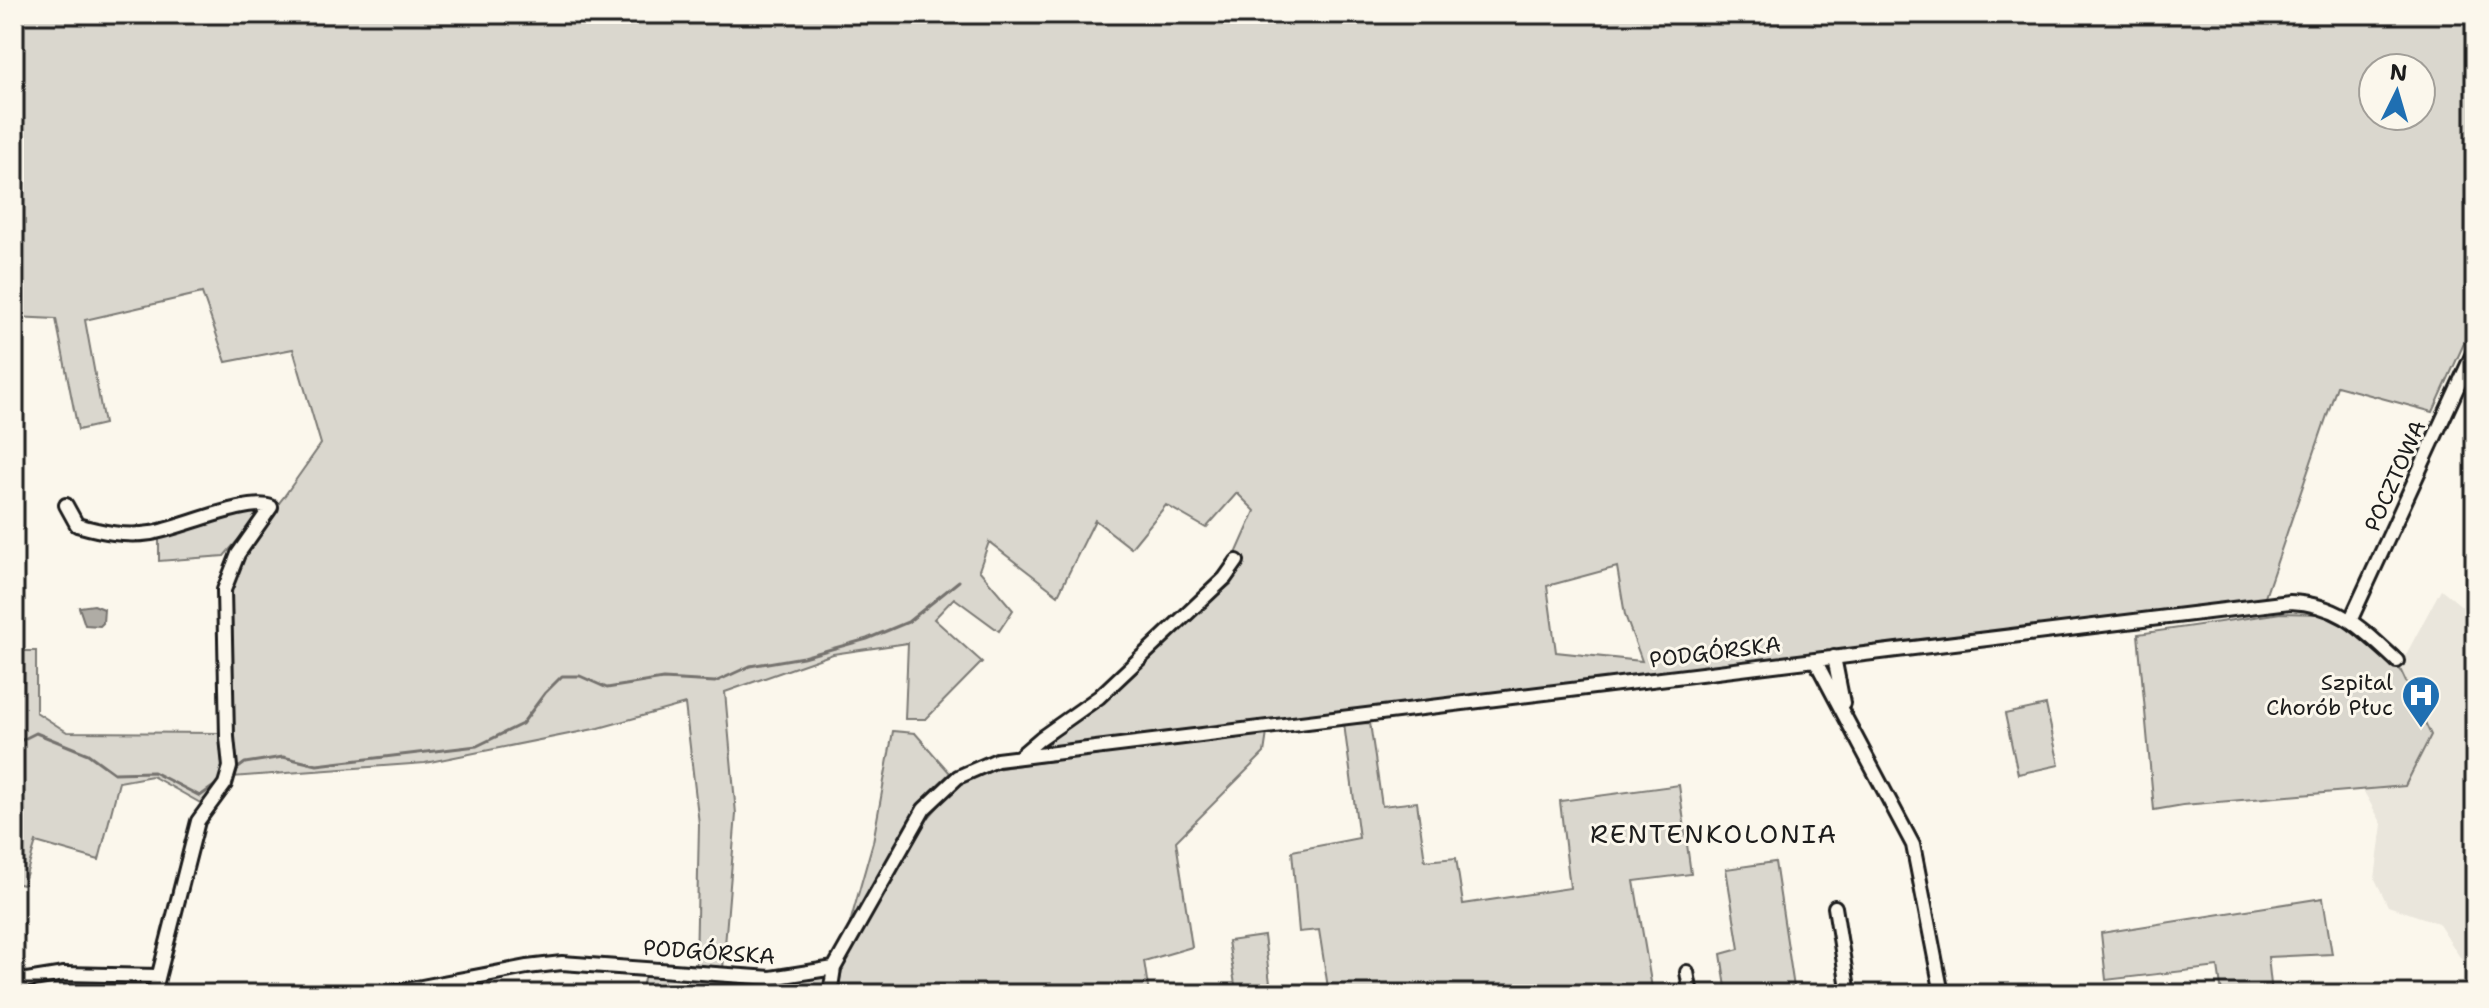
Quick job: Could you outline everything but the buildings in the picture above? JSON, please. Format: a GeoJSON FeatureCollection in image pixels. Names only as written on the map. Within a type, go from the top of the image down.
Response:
{"type":"FeatureCollection","features":[{"type":"Feature","properties":{"kind":"street","name":"POCZTOWA"},"geometry":{"type":"LineString","coordinates":[[2351,619],[2475,349]]}},
{"type":"Feature","properties":{"kind":"street"},"geometry":{"type":"LineString","coordinates":[[66,505],[77,525],[124,535],[181,527],[247,505],[271,507],[238,554],[224,590],[226,726],[230,767],[225,784],[198,821],[154,994]]}},
{"type":"Feature","properties":{"kind":"street","name":"PODGÓRSKA"},"geometry":{"type":"LineString","coordinates":[[1020,757],[1041,738],[1099,697],[1225,578],[1237,561]]}},
{"type":"Feature","properties":{"kind":"street","name":"PODGÓRSKA"},"geometry":{"type":"LineString","coordinates":[[385,994],[562,963],[771,978],[834,968],[924,809],[958,777],[997,760],[2290,602],[2325,607],[2351,619],[2397,661]]}},
{"type":"Feature","properties":{"kind":"street"},"geometry":{"type":"LineString","coordinates":[[1834,657],[1845,714]]}},
{"type":"Feature","properties":{"kind":"street"},"geometry":{"type":"LineString","coordinates":[[1815,660],[1913,845],[1942,994]]}},
{"type":"Feature","properties":{"kind":"street"},"geometry":{"type":"LineString","coordinates":[[1835,907],[1849,994]]}},
{"type":"Feature","properties":{"kind":"street"},"geometry":{"type":"LineString","coordinates":[[830,994],[834,968]]}},
{"type":"Feature","properties":{"kind":"street"},"geometry":{"type":"LineString","coordinates":[[1687,972],[1691,994]]}},
{"type":"Feature","properties":{"kind":"street"},"geometry":{"type":"LineString","coordinates":[[14,982],[64,974],[158,976]]}},
{"type":"Feature","properties":{"kind":"shaded area"},"geometry":{"type":"Polygon","coordinates":[[[14,14],[2475,14],[2475,319],[2433,412],[2337,386],[2264,600],[1647,673],[1482,698],[1053,751],[1048,738],[1231,584],[1235,556],[1255,511],[1237,493],[1206,528],[1166,505],[1131,548],[1095,520],[1058,595],[989,542],[979,570],[1013,610],[999,631],[954,598],[934,619],[982,662],[926,719],[905,719],[908,643],[833,654],[725,692],[736,814],[723,969],[696,966],[699,824],[685,704],[599,728],[425,763],[232,777],[225,587],[238,554],[321,444],[293,349],[226,362],[202,293],[85,320],[104,424],[78,430],[56,319],[14,317],[14,14]],[[1617,567],[1547,586],[1556,652],[1642,661],[1625,615],[1617,567]]]}},
{"type":"Feature","properties":{"kind":"shaded area"},"geometry":{"type":"Polygon","coordinates":[[[252,510],[257,514],[253,523],[224,556],[159,561],[159,538],[239,511],[252,510]]]}},
{"type":"Feature","properties":{"kind":"shaded area","name":"Szpital Chorób Płuc"},"geometry":{"type":"Polygon","coordinates":[[[2441,589],[2475,617],[2475,970],[2472,976],[2438,923],[2388,906],[2375,879],[2382,824],[2363,790],[2332,793],[2441,589]]]}},
{"type":"Feature","properties":{"kind":"shaded area"},"geometry":{"type":"Polygon","coordinates":[[[94,605],[104,609],[103,623],[100,626],[85,625],[79,607],[94,605]]]}},
{"type":"Feature","properties":{"kind":"shaded area"},"geometry":{"type":"Polygon","coordinates":[[[2281,613],[2321,614],[2348,627],[2399,667],[2431,735],[2405,786],[2154,810],[2138,634],[2281,613]]]}},
{"type":"Feature","properties":{"kind":"shaded area"},"geometry":{"type":"Polygon","coordinates":[[[14,651],[36,651],[36,712],[67,732],[221,733],[223,771],[204,805],[152,776],[119,782],[99,860],[36,842],[23,885],[14,883],[14,651]]]}},
{"type":"Feature","properties":{"kind":"shaded area"},"geometry":{"type":"Polygon","coordinates":[[[2046,705],[2059,765],[2018,774],[2005,714],[2046,705]]]}},
{"type":"Feature","properties":{"kind":"shaded area"},"geometry":{"type":"Polygon","coordinates":[[[1370,723],[1382,806],[1417,802],[1425,861],[1456,858],[1463,904],[1570,888],[1560,801],[1679,785],[1691,874],[1634,881],[1653,994],[1329,994],[1319,930],[1299,932],[1292,851],[1359,838],[1344,724],[1370,723]]]}},
{"type":"Feature","properties":{"kind":"shaded area"},"geometry":{"type":"Polygon","coordinates":[[[893,731],[915,733],[950,773],[930,792],[848,930],[873,842],[893,731]]]}},
{"type":"Feature","properties":{"kind":"shaded area"},"geometry":{"type":"Polygon","coordinates":[[[1267,733],[1264,753],[1176,841],[1192,947],[1144,961],[1149,994],[837,994],[842,970],[854,944],[929,817],[958,784],[989,770],[1267,733]]]}},
{"type":"Feature","properties":{"kind":"shaded area"},"geometry":{"type":"Polygon","coordinates":[[[1775,862],[1795,994],[1727,994],[1721,954],[1739,949],[1726,869],[1775,862]]]}},
{"type":"Feature","properties":{"kind":"shaded area"},"geometry":{"type":"Polygon","coordinates":[[[2323,898],[2332,954],[2268,957],[2272,994],[2222,994],[2218,967],[2106,980],[2101,933],[2323,898]]]}},
{"type":"Feature","properties":{"kind":"shaded area"},"geometry":{"type":"Polygon","coordinates":[[[1264,936],[1270,983],[1236,991],[1228,941],[1264,936]]]}},
{"type":"Feature","properties":{"kind":"shaded area"},"geometry":{"type":"Polygon","coordinates":[[[645,973],[828,977],[826,994],[641,994],[645,973]]]}},
{"type":"Feature","properties":{"kind":"waterway"},"geometry":{"type":"LineString","coordinates":[[237,769],[245,763],[283,757],[317,765],[477,746],[522,724],[562,676],[580,676],[607,688],[663,679],[715,682],[750,666],[803,657],[867,639],[908,622],[959,581]]}},
{"type":"Feature","properties":{"kind":"waterway"},"geometry":{"type":"LineString","coordinates":[[14,744],[36,733],[88,754],[114,773],[153,772],[200,796],[217,784]]}},
{"type":"Feature","properties":{"kind":"place","name":"Szpital Chorób Płuc"},"geometry":{"type":"Point","coordinates":[2421,729]}},
{"type":"Feature","properties":{"kind":"district","name":"RENTENKOLONIA"},"geometry":{"type":"Point","coordinates":[1714,833]}}]}
